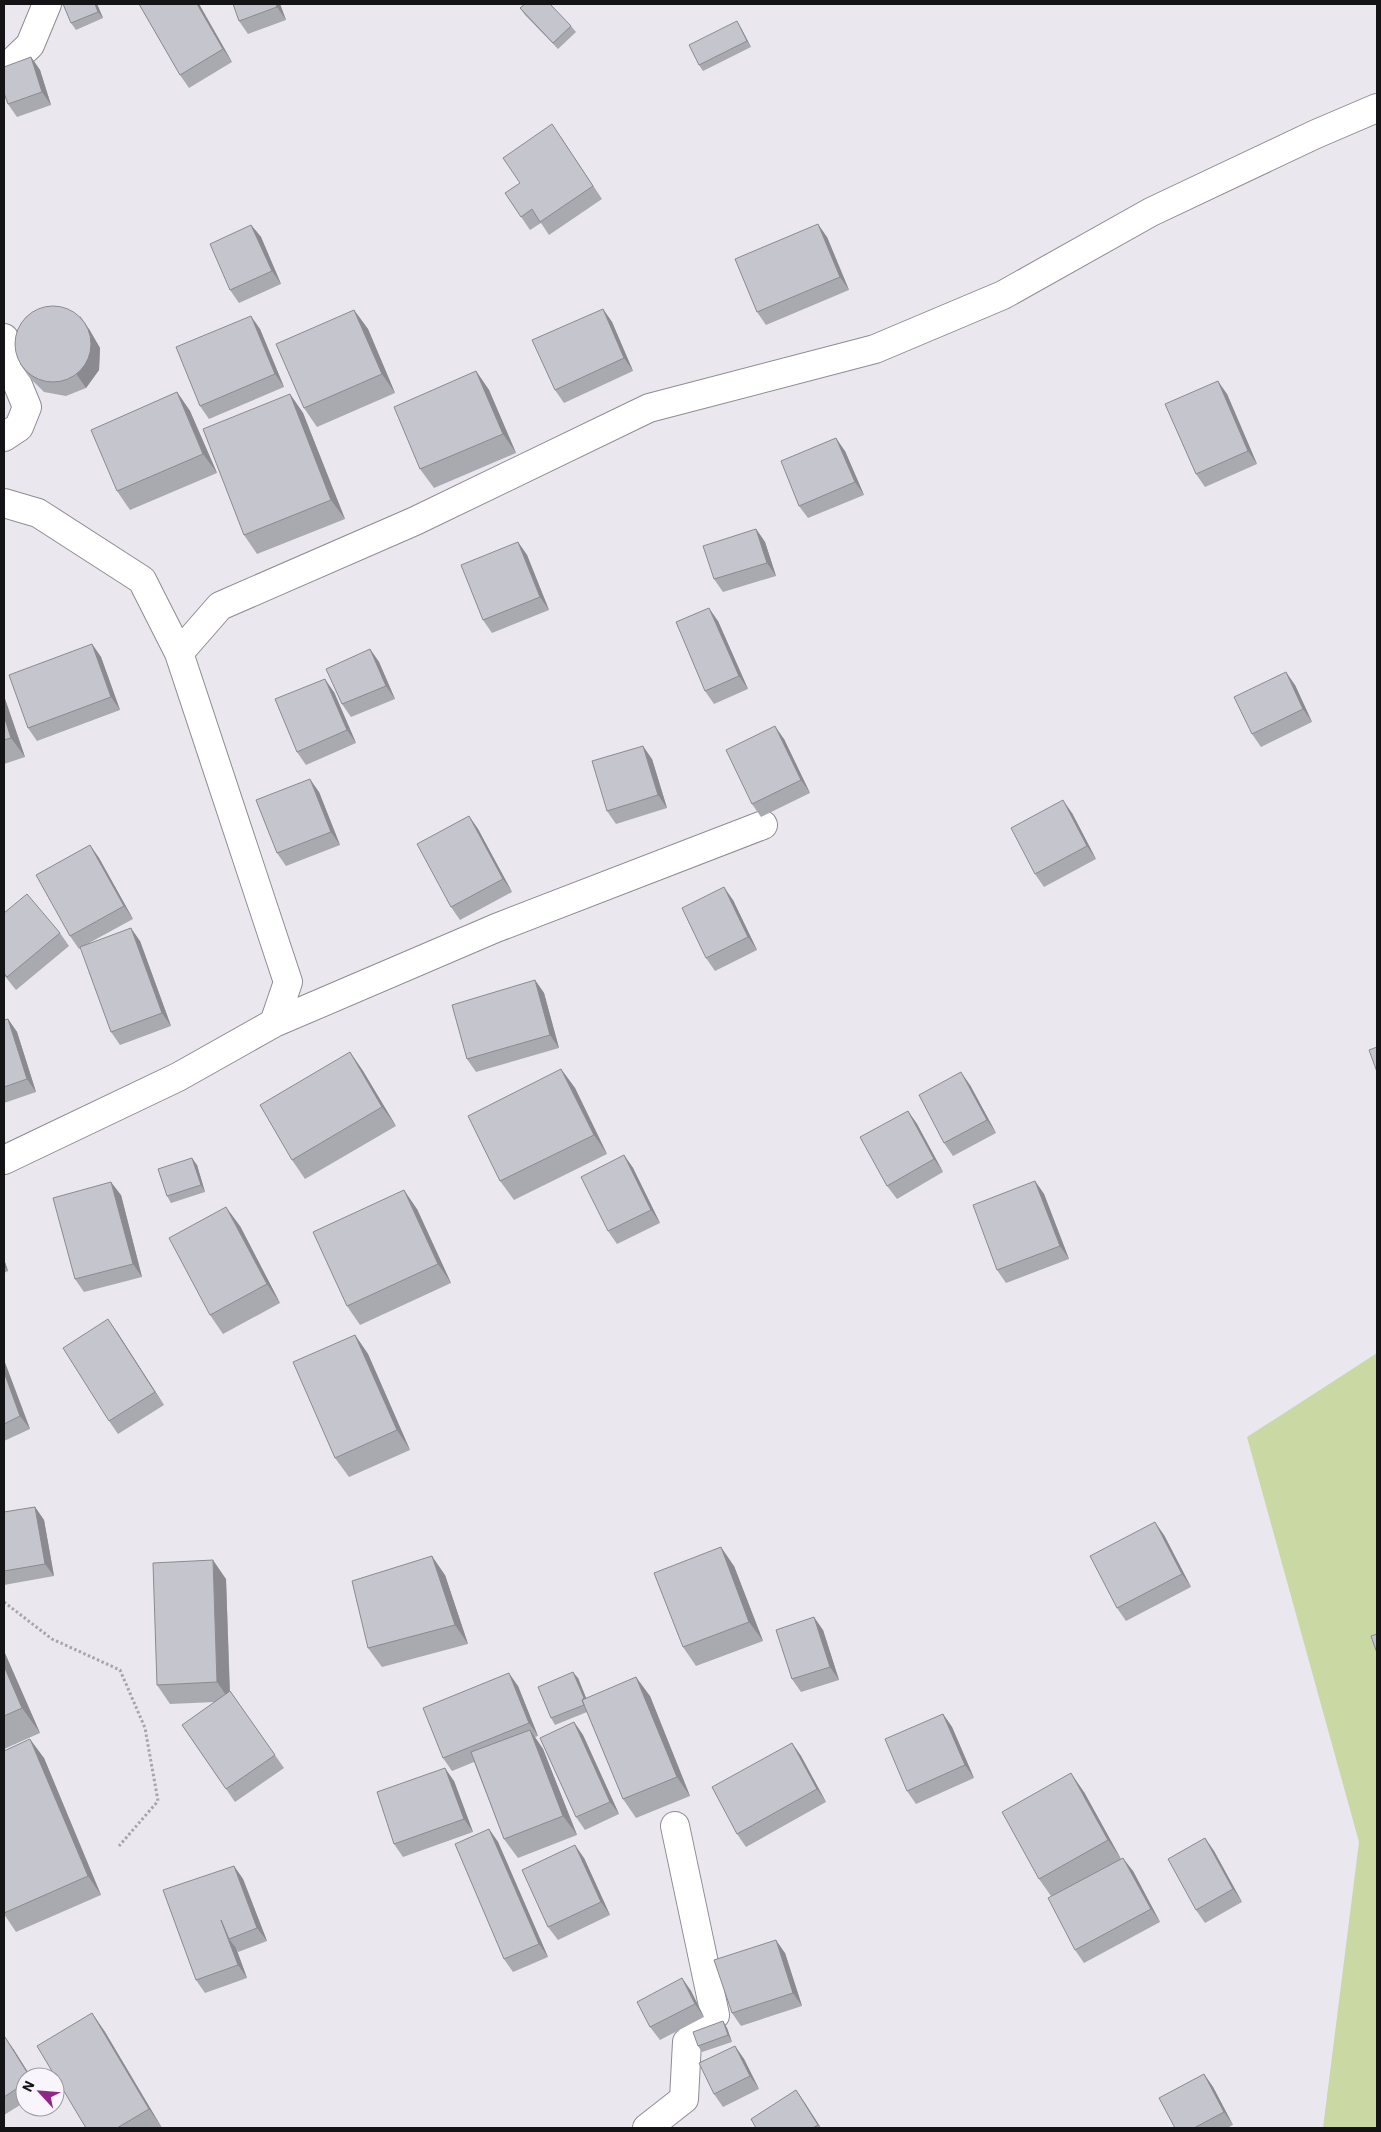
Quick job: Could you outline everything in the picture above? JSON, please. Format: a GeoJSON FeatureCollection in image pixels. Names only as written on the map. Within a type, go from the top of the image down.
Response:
{"type":"FeatureCollection","features":[{"type":"Feature","properties":{"kind":"street"},"geometry":{"type":"LineString","coordinates":[[4,70],[30,45],[48,4]]}},
{"type":"Feature","properties":{"kind":"street"},"geometry":{"type":"LineString","coordinates":[[179,653],[220,606],[415,521],[649,408],[875,349],[1003,295],[1151,212],[1316,134],[1377,108]]}},
{"type":"Feature","properties":{"kind":"street"},"geometry":{"type":"LineString","coordinates":[[4,338],[13,373],[26,407],[19,427],[4,437]]}},
{"type":"Feature","properties":{"kind":"street"},"geometry":{"type":"LineString","coordinates":[[4,504],[38,513],[142,580],[179,653],[288,982],[274,1023]]}},
{"type":"Feature","properties":{"kind":"street"},"geometry":{"type":"LineString","coordinates":[[4,1160],[178,1077],[274,1023],[505,924],[764,826]]}},
{"type":"Feature","properties":{"kind":"street"},"geometry":{"type":"LineString","coordinates":[[646,2128],[684,2099],[688,2042],[715,2015],[675,1826]]}},
{"type":"Feature","properties":{"kind":"path"},"geometry":{"type":"LineString","coordinates":[[4,1602],[52,1639],[120,1670],[145,1728],[158,1801],[119,1846]]}},
{"type":"Feature","properties":{"kind":"green space"},"geometry":{"type":"Polygon","coordinates":[[[1377,1353],[1377,2128],[1323,2128],[1359,1842],[1247,1437],[1377,1353]]]}},
{"type":"Feature","properties":{"kind":"building"},"geometry":{"type":"Polygon","coordinates":[[[63,4],[95,4],[98,12],[71,23],[63,4]]]}},
{"type":"Feature","properties":{"kind":"building"},"geometry":{"type":"Polygon","coordinates":[[[139,4],[197,4],[223,49],[180,75],[139,4]]]}},
{"type":"Feature","properties":{"kind":"building"},"geometry":{"type":"Polygon","coordinates":[[[233,4],[276,4],[277,7],[239,21],[233,4]]]}},
{"type":"Feature","properties":{"kind":"building"},"geometry":{"type":"Polygon","coordinates":[[[525,4],[550,4],[571,26],[553,43],[520,8],[525,4]]]}},
{"type":"Feature","properties":{"kind":"building"},"geometry":{"type":"Polygon","coordinates":[[[737,21],[747,41],[699,65],[689,45],[737,21]]]}},
{"type":"Feature","properties":{"kind":"building"},"geometry":{"type":"Polygon","coordinates":[[[31,57],[42,92],[8,104],[4,93],[4,67],[31,57]]]}},
{"type":"Feature","properties":{"kind":"building"},"geometry":{"type":"Polygon","coordinates":[[[552,124],[593,186],[540,222],[532,209],[521,217],[505,193],[520,183],[503,158],[552,124]]]}},
{"type":"Feature","properties":{"kind":"building"},"geometry":{"type":"Polygon","coordinates":[[[818,224],[840,277],[757,312],[735,259],[818,224]]]}},
{"type":"Feature","properties":{"kind":"building"},"geometry":{"type":"Polygon","coordinates":[[[251,225],[272,271],[230,290],[210,244],[251,225]]]}},
{"type":"Feature","properties":{"kind":"building"},"geometry":{"type":"Polygon","coordinates":[[[53,306],[67,309],[80,317],[88,330],[91,344],[88,358],[80,371],[67,379],[53,382],[39,379],[26,371],[18,358],[15,344],[18,330],[26,317],[39,309],[53,306]]]}},
{"type":"Feature","properties":{"kind":"building"},"geometry":{"type":"Polygon","coordinates":[[[603,309],[624,358],[555,390],[532,340],[603,309]]]}},
{"type":"Feature","properties":{"kind":"building"},"geometry":{"type":"Polygon","coordinates":[[[354,310],[382,374],[304,408],[276,344],[354,310]]]}},
{"type":"Feature","properties":{"kind":"building"},"geometry":{"type":"Polygon","coordinates":[[[251,316],[275,374],[200,406],[176,347],[251,316]]]}},
{"type":"Feature","properties":{"kind":"building"},"geometry":{"type":"Polygon","coordinates":[[[476,371],[503,434],[420,469],[394,407],[476,371]]]}},
{"type":"Feature","properties":{"kind":"building"},"geometry":{"type":"Polygon","coordinates":[[[1218,381],[1248,451],[1196,474],[1165,404],[1218,381]]]}},
{"type":"Feature","properties":{"kind":"building"},"geometry":{"type":"Polygon","coordinates":[[[177,392],[203,454],[117,491],[91,430],[177,392]]]}},
{"type":"Feature","properties":{"kind":"building"},"geometry":{"type":"Polygon","coordinates":[[[290,394],[331,500],[244,535],[203,429],[290,394]]]}},
{"type":"Feature","properties":{"kind":"building"},"geometry":{"type":"Polygon","coordinates":[[[836,438],[855,482],[799,506],[781,461],[836,438]]]}},
{"type":"Feature","properties":{"kind":"building"},"geometry":{"type":"Polygon","coordinates":[[[756,529],[767,563],[714,579],[703,546],[756,529]]]}},
{"type":"Feature","properties":{"kind":"building"},"geometry":{"type":"Polygon","coordinates":[[[518,542],[540,597],[483,620],[461,565],[518,542]]]}},
{"type":"Feature","properties":{"kind":"building"},"geometry":{"type":"Polygon","coordinates":[[[709,608],[739,676],[705,691],[676,622],[709,608]]]}},
{"type":"Feature","properties":{"kind":"building"},"geometry":{"type":"Polygon","coordinates":[[[92,644],[111,697],[28,728],[9,675],[92,644]]]}},
{"type":"Feature","properties":{"kind":"building"},"geometry":{"type":"Polygon","coordinates":[[[370,649],[386,686],[342,704],[326,669],[370,649]]]}},
{"type":"Feature","properties":{"kind":"building"},"geometry":{"type":"Polygon","coordinates":[[[1286,672],[1303,709],[1252,734],[1234,697],[1286,672]]]}},
{"type":"Feature","properties":{"kind":"building"},"geometry":{"type":"Polygon","coordinates":[[[325,679],[347,730],[297,752],[275,699],[325,679]]]}},
{"type":"Feature","properties":{"kind":"building"},"geometry":{"type":"Polygon","coordinates":[[[4,716],[11,738],[4,740],[4,716]]]}},
{"type":"Feature","properties":{"kind":"building"},"geometry":{"type":"Polygon","coordinates":[[[775,726],[801,780],[752,804],[726,750],[775,726]]]}},
{"type":"Feature","properties":{"kind":"building"},"geometry":{"type":"Polygon","coordinates":[[[643,746],[658,795],[607,811],[592,761],[643,746]]]}},
{"type":"Feature","properties":{"kind":"building"},"geometry":{"type":"Polygon","coordinates":[[[310,779],[331,832],[277,853],[256,800],[310,779]]]}},
{"type":"Feature","properties":{"kind":"building"},"geometry":{"type":"Polygon","coordinates":[[[1063,800],[1087,846],[1035,874],[1011,828],[1063,800]]]}},
{"type":"Feature","properties":{"kind":"building"},"geometry":{"type":"Polygon","coordinates":[[[469,816],[503,879],[451,907],[417,844],[469,816]]]}},
{"type":"Feature","properties":{"kind":"building"},"geometry":{"type":"Polygon","coordinates":[[[90,845],[124,906],[70,936],[36,875],[90,845]]]}},
{"type":"Feature","properties":{"kind":"building"},"geometry":{"type":"Polygon","coordinates":[[[724,887],[748,937],[706,958],[682,908],[724,887]]]}},
{"type":"Feature","properties":{"kind":"building"},"geometry":{"type":"Polygon","coordinates":[[[27,894],[60,933],[7,977],[4,973],[4,913],[27,894]]]}},
{"type":"Feature","properties":{"kind":"building"},"geometry":{"type":"Polygon","coordinates":[[[131,928],[162,1013],[111,1032],[80,947],[131,928]]]}},
{"type":"Feature","properties":{"kind":"building"},"geometry":{"type":"Polygon","coordinates":[[[535,980],[550,1035],[467,1059],[452,1005],[535,980]]]}},
{"type":"Feature","properties":{"kind":"building"},"geometry":{"type":"Polygon","coordinates":[[[8,1019],[27,1079],[4,1087],[4,1020],[8,1019]]]}},
{"type":"Feature","properties":{"kind":"building"},"geometry":{"type":"Polygon","coordinates":[[[1377,1047],[1377,1072],[1369,1050],[1377,1047]]]}},
{"type":"Feature","properties":{"kind":"building"},"geometry":{"type":"Polygon","coordinates":[[[350,1052],[382,1107],[292,1160],[260,1105],[350,1052]]]}},
{"type":"Feature","properties":{"kind":"building"},"geometry":{"type":"Polygon","coordinates":[[[561,1069],[594,1135],[500,1181],[468,1116],[561,1069]]]}},
{"type":"Feature","properties":{"kind":"building"},"geometry":{"type":"Polygon","coordinates":[[[961,1072],[987,1120],[944,1143],[919,1095],[961,1072]]]}},
{"type":"Feature","properties":{"kind":"building"},"geometry":{"type":"Polygon","coordinates":[[[908,1111],[934,1159],[887,1186],[860,1137],[908,1111]]]}},
{"type":"Feature","properties":{"kind":"building"},"geometry":{"type":"Polygon","coordinates":[[[624,1155],[651,1210],[608,1231],[581,1177],[624,1155]]]}},
{"type":"Feature","properties":{"kind":"building"},"geometry":{"type":"Polygon","coordinates":[[[192,1158],[201,1185],[167,1196],[158,1169],[192,1158]]]}},
{"type":"Feature","properties":{"kind":"building"},"geometry":{"type":"Polygon","coordinates":[[[1035,1181],[1060,1246],[997,1270],[973,1205],[1035,1181]]]}},
{"type":"Feature","properties":{"kind":"building"},"geometry":{"type":"Polygon","coordinates":[[[111,1182],[133,1264],[75,1279],[53,1198],[111,1182]]]}},
{"type":"Feature","properties":{"kind":"building"},"geometry":{"type":"Polygon","coordinates":[[[404,1190],[438,1264],[347,1306],[313,1232],[404,1190]]]}},
{"type":"Feature","properties":{"kind":"building"},"geometry":{"type":"Polygon","coordinates":[[[226,1207],[267,1284],[210,1315],[169,1238],[226,1207]]]}},
{"type":"Feature","properties":{"kind":"building"},"geometry":{"type":"Polygon","coordinates":[[[108,1319],[155,1392],[109,1421],[63,1348],[108,1319]]]}},
{"type":"Feature","properties":{"kind":"building"},"geometry":{"type":"Polygon","coordinates":[[[355,1335],[397,1430],[335,1458],[293,1362],[355,1335]]]}},
{"type":"Feature","properties":{"kind":"building"},"geometry":{"type":"Polygon","coordinates":[[[4,1372],[20,1416],[4,1424],[4,1372]]]}},
{"type":"Feature","properties":{"kind":"building"},"geometry":{"type":"Polygon","coordinates":[[[35,1507],[45,1564],[4,1571],[4,1512],[35,1507]]]}},
{"type":"Feature","properties":{"kind":"building"},"geometry":{"type":"Polygon","coordinates":[[[1155,1522],[1182,1574],[1117,1608],[1090,1556],[1155,1522]]]}},
{"type":"Feature","properties":{"kind":"building"},"geometry":{"type":"Polygon","coordinates":[[[721,1547],[749,1622],[683,1647],[654,1573],[721,1547]]]}},
{"type":"Feature","properties":{"kind":"building"},"geometry":{"type":"Polygon","coordinates":[[[432,1556],[455,1625],[368,1648],[352,1581],[432,1556]]]}},
{"type":"Feature","properties":{"kind":"building"},"geometry":{"type":"Polygon","coordinates":[[[213,1560],[217,1682],[157,1685],[153,1563],[213,1560]]]}},
{"type":"Feature","properties":{"kind":"building"},"geometry":{"type":"Polygon","coordinates":[[[814,1617],[830,1667],[792,1679],[776,1630],[814,1617]]]}},
{"type":"Feature","properties":{"kind":"building"},"geometry":{"type":"Polygon","coordinates":[[[1377,1634],[1377,1653],[1371,1636],[1377,1634]]]}},
{"type":"Feature","properties":{"kind":"building"},"geometry":{"type":"Polygon","coordinates":[[[4,1666],[22,1708],[4,1716],[4,1666]]]}},
{"type":"Feature","properties":{"kind":"building"},"geometry":{"type":"Polygon","coordinates":[[[573,1672],[584,1698],[582,1700],[584,1705],[551,1718],[538,1687],[573,1672]]]}},
{"type":"Feature","properties":{"kind":"building"},"geometry":{"type":"Polygon","coordinates":[[[509,1673],[529,1723],[443,1758],[423,1708],[509,1673]]]}},
{"type":"Feature","properties":{"kind":"building"},"geometry":{"type":"Polygon","coordinates":[[[636,1677],[677,1777],[623,1799],[582,1700],[636,1677]]]}},
{"type":"Feature","properties":{"kind":"building"},"geometry":{"type":"Polygon","coordinates":[[[230,1691],[275,1755],[226,1789],[182,1725],[230,1691]]]}},
{"type":"Feature","properties":{"kind":"building"},"geometry":{"type":"Polygon","coordinates":[[[943,1714],[965,1765],[907,1791],[885,1739],[943,1714]]]}},
{"type":"Feature","properties":{"kind":"building"},"geometry":{"type":"Polygon","coordinates":[[[574,1722],[610,1802],[576,1817],[540,1738],[574,1722]]]}},
{"type":"Feature","properties":{"kind":"building"},"geometry":{"type":"Polygon","coordinates":[[[530,1730],[563,1816],[504,1839],[471,1752],[530,1730]]]}},
{"type":"Feature","properties":{"kind":"building"},"geometry":{"type":"Polygon","coordinates":[[[30,1739],[88,1876],[4,1913],[4,1751],[30,1739]]]}},
{"type":"Feature","properties":{"kind":"building"},"geometry":{"type":"Polygon","coordinates":[[[792,1743],[817,1789],[737,1834],[712,1787],[792,1743]]]}},
{"type":"Feature","properties":{"kind":"building"},"geometry":{"type":"Polygon","coordinates":[[[445,1768],[464,1819],[394,1844],[377,1792],[445,1768]]]}},
{"type":"Feature","properties":{"kind":"building"},"geometry":{"type":"Polygon","coordinates":[[[1071,1773],[1108,1840],[1039,1879],[1002,1812],[1071,1773]]]}},
{"type":"Feature","properties":{"kind":"building"},"geometry":{"type":"Polygon","coordinates":[[[489,1829],[539,1944],[504,1959],[455,1844],[489,1829]]]}},
{"type":"Feature","properties":{"kind":"building"},"geometry":{"type":"Polygon","coordinates":[[[1205,1838],[1233,1889],[1196,1910],[1168,1859],[1205,1838]]]}},
{"type":"Feature","properties":{"kind":"building"},"geometry":{"type":"Polygon","coordinates":[[[575,1845],[601,1902],[548,1927],[522,1870],[575,1845]]]}},
{"type":"Feature","properties":{"kind":"building"},"geometry":{"type":"Polygon","coordinates":[[[1123,1858],[1151,1909],[1075,1950],[1048,1898],[1123,1858]]]}},
{"type":"Feature","properties":{"kind":"building"},"geometry":{"type":"Polygon","coordinates":[[[234,1866],[257,1928],[229,1939],[221,1920],[238,1965],[196,1980],[163,1890],[234,1866]]]}},
{"type":"Feature","properties":{"kind":"building"},"geometry":{"type":"Polygon","coordinates":[[[776,1940],[793,1993],[732,2013],[714,1960],[776,1940]]]}},
{"type":"Feature","properties":{"kind":"building"},"geometry":{"type":"Polygon","coordinates":[[[682,1978],[695,2004],[650,2027],[637,2002],[682,1978]]]}},
{"type":"Feature","properties":{"kind":"building"},"geometry":{"type":"Polygon","coordinates":[[[92,2013],[149,2109],[117,2128],[86,2128],[65,2093],[65,2067],[50,2067],[37,2046],[92,2013]]]}},
{"type":"Feature","properties":{"kind":"building"},"geometry":{"type":"Polygon","coordinates":[[[723,2021],[728,2035],[698,2046],[693,2032],[723,2021]]]}},
{"type":"Feature","properties":{"kind":"building"},"geometry":{"type":"Polygon","coordinates":[[[5,2037],[24,2067],[15,2067],[15,2090],[4,2097],[5,2037]]]}},
{"type":"Feature","properties":{"kind":"building"},"geometry":{"type":"Polygon","coordinates":[[[735,2046],[750,2076],[714,2094],[699,2063],[735,2046]]]}},
{"type":"Feature","properties":{"kind":"building"},"geometry":{"type":"Polygon","coordinates":[[[1204,2074],[1224,2112],[1194,2128],[1175,2128],[1159,2098],[1204,2074]]]}},
{"type":"Feature","properties":{"kind":"building"},"geometry":{"type":"Polygon","coordinates":[[[796,2090],[818,2125],[813,2128],[756,2128],[751,2119],[796,2090]]]}}]}
